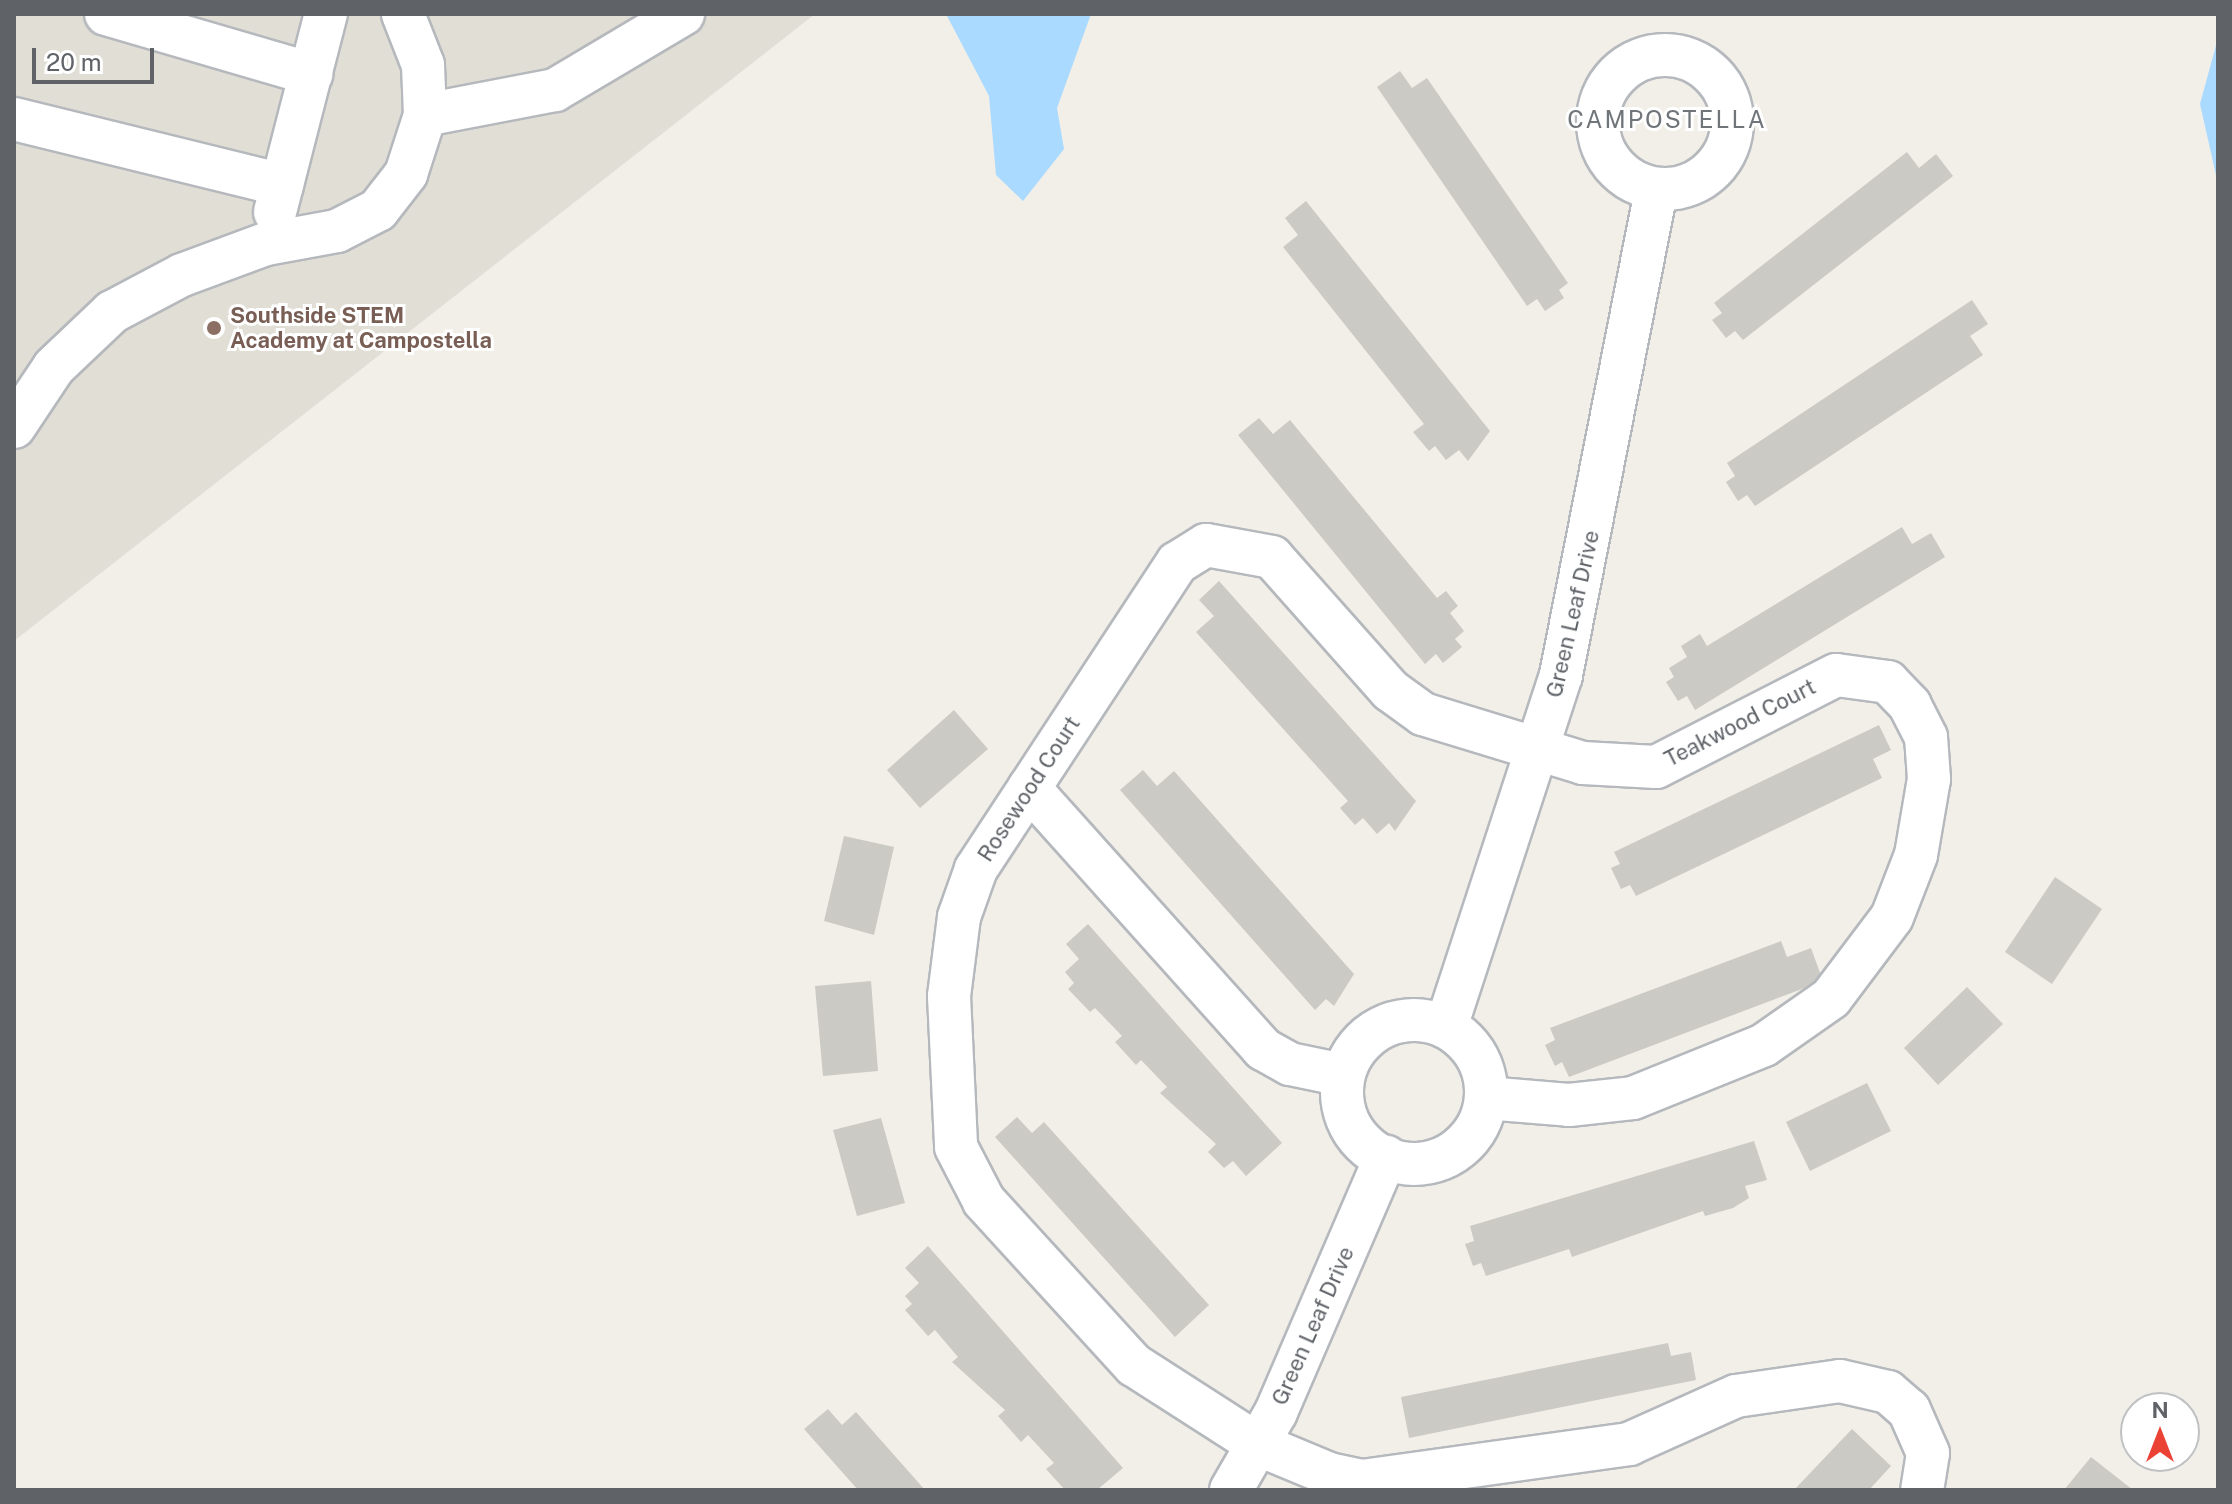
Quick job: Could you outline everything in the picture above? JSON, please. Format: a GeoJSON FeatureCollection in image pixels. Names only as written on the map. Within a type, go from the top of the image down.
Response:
{"type":"FeatureCollection","features":[{"type":"Feature","properties":{"kind":"street"},"geometry":{"type":"LineString","coordinates":[[106,14],[311,74]]}},
{"type":"Feature","properties":{"kind":"street"},"geometry":{"type":"LineString","coordinates":[[266,244],[326,14]]}},
{"type":"Feature","properties":{"kind":"street"},"geometry":{"type":"LineString","coordinates":[[14,427],[54,367],[112,312],[182,275],[266,244],[337,231],[378,210],[406,174],[425,115],[423,65],[403,14]]}},
{"type":"Feature","properties":{"kind":"street"},"geometry":{"type":"LineString","coordinates":[[425,115],[555,90],[683,14]]}},
{"type":"Feature","properties":{"kind":"street"},"geometry":{"type":"LineString","coordinates":[[14,119],[282,185]]}},
{"type":"Feature","properties":{"kind":"street","name":"Green Leaf Drive"},"geometry":{"type":"LineString","coordinates":[[1446,1027],[1538,751],[1577,613],[1656,189]]}},
{"type":"Feature","properties":{"kind":"street","name":"Rosewood Court"},"geometry":{"type":"LineString","coordinates":[[1538,751],[1423,714],[1390,690],[1272,557],[1206,545],[1177,563],[976,869],[953,944],[956,1147],[984,1201],[1134,1365],[1257,1444],[1363,1481],[1629,1444],[1736,1396],[1840,1381],[1888,1392],[1909,1410],[1928,1453],[1922,1490]]}},
{"type":"Feature","properties":{"kind":"street","name":"Teakwood Court"},"geometry":{"type":"LineString","coordinates":[[1486,1098],[1569,1105],[1633,1098],[1808,1019],[1892,917],[1916,855],[1929,779],[1926,737],[1910,705],[1888,682],[1862,675],[1836,675],[1656,767],[1538,751]]}},
{"type":"Feature","properties":{"kind":"street"},"geometry":{"type":"LineString","coordinates":[[1029,788],[1263,1049],[1290,1064],[1343,1075]]}},
{"type":"Feature","properties":{"kind":"street"},"geometry":{"type":"LineString","coordinates":[[1403,1020],[1446,1027],[1477,1054],[1486,1098],[1474,1135],[1452,1154],[1426,1163],[1386,1157],[1352,1130],[1342,1103],[1343,1075],[1376,1029],[1403,1020]]}},
{"type":"Feature","properties":{"kind":"street","name":"Green Leaf Drive"},"geometry":{"type":"LineString","coordinates":[[1231,1490],[1257,1444],[1386,1157]]}},
{"type":"Feature","properties":{"kind":"shaded area","name":"Southside STEM Academy at Campostella"},"geometry":{"type":"Polygon","coordinates":[[[14,14],[815,14],[14,641],[14,14]]]}},
{"type":"Feature","properties":{"kind":"water"},"geometry":{"type":"Polygon","coordinates":[[[946,14],[1091,14],[1057,108],[1064,149],[1023,201],[996,175],[989,96],[946,14]]]}},
{"type":"Feature","properties":{"kind":"water"},"geometry":{"type":"Polygon","coordinates":[[[2218,38],[2218,184],[2200,104],[2218,38]]]}},
{"type":"Feature","properties":{"kind":"building"},"geometry":{"type":"Polygon","coordinates":[[[1400,71],[1412,88],[1427,78],[1568,283],[1559,290],[1564,298],[1545,311],[1537,299],[1527,306],[1377,87],[1400,71]]]}},
{"type":"Feature","properties":{"kind":"building"},"geometry":{"type":"Polygon","coordinates":[[[1907,152],[1919,168],[1936,154],[1953,176],[1743,340],[1735,331],[1726,338],[1712,320],[1722,313],[1714,303],[1907,152]]]}},
{"type":"Feature","properties":{"kind":"building"},"geometry":{"type":"Polygon","coordinates":[[[1306,201],[1490,431],[1468,461],[1459,450],[1446,460],[1435,446],[1429,451],[1413,432],[1424,424],[1283,247],[1298,235],[1285,218],[1306,201]]]}},
{"type":"Feature","properties":{"kind":"building"},"geometry":{"type":"Polygon","coordinates":[[[1972,300],[1988,324],[1970,336],[1983,355],[1755,506],[1747,495],[1738,501],[1726,482],[1735,476],[1727,463],[1972,300]]]}},
{"type":"Feature","properties":{"kind":"building"},"geometry":{"type":"Polygon","coordinates":[[[1259,418],[1273,434],[1290,420],[1437,598],[1446,591],[1458,606],[1450,613],[1464,631],[1455,639],[1462,647],[1443,663],[1436,654],[1425,664],[1238,435],[1259,418]]]}},
{"type":"Feature","properties":{"kind":"building"},"geometry":{"type":"Polygon","coordinates":[[[1902,527],[1912,544],[1931,533],[1945,557],[1695,710],[1687,696],[1678,701],[1666,682],[1674,677],[1669,668],[1687,657],[1681,646],[1700,634],[1707,646],[1902,527]]]}},
{"type":"Feature","properties":{"kind":"building"},"geometry":{"type":"Polygon","coordinates":[[[1219,581],[1416,801],[1395,831],[1389,823],[1377,834],[1363,818],[1355,825],[1340,808],[1348,801],[1196,632],[1214,616],[1199,600],[1219,581]]]}},
{"type":"Feature","properties":{"kind":"building"},"geometry":{"type":"Polygon","coordinates":[[[954,710],[988,749],[920,808],[887,770],[954,710]]]}},
{"type":"Feature","properties":{"kind":"building"},"geometry":{"type":"Polygon","coordinates":[[[1879,725],[1891,750],[1873,759],[1882,778],[1636,896],[1630,885],[1621,889],[1611,868],[1620,864],[1614,852],[1879,725]]]}},
{"type":"Feature","properties":{"kind":"building"},"geometry":{"type":"Polygon","coordinates":[[[1143,770],[1157,786],[1174,771],[1354,974],[1334,1006],[1326,999],[1315,1010],[1120,790],[1143,770]]]}},
{"type":"Feature","properties":{"kind":"building"},"geometry":{"type":"Polygon","coordinates":[[[844,836],[894,847],[874,935],[824,921],[844,836]]]}},
{"type":"Feature","properties":{"kind":"building"},"geometry":{"type":"Polygon","coordinates":[[[2055,877],[2102,909],[2052,984],[2005,952],[2055,877]]]}},
{"type":"Feature","properties":{"kind":"building"},"geometry":{"type":"Polygon","coordinates":[[[1088,924],[1282,1143],[1246,1176],[1233,1161],[1224,1168],[1208,1152],[1216,1144],[1160,1093],[1167,1087],[1141,1060],[1136,1065],[1115,1042],[1122,1036],[1095,1008],[1090,1012],[1068,989],[1074,983],[1065,972],[1079,959],[1066,944],[1088,924]]]}},
{"type":"Feature","properties":{"kind":"building"},"geometry":{"type":"Polygon","coordinates":[[[1781,941],[1787,957],[1811,948],[1823,981],[1569,1077],[1562,1062],[1555,1066],[1545,1045],[1555,1040],[1550,1028],[1781,941]]]}},
{"type":"Feature","properties":{"kind":"building"},"geometry":{"type":"Polygon","coordinates":[[[871,981],[878,1071],[823,1076],[815,986],[871,981]]]}},
{"type":"Feature","properties":{"kind":"building"},"geometry":{"type":"Polygon","coordinates":[[[1967,987],[2003,1024],[1938,1085],[1904,1048],[1967,987]]]}},
{"type":"Feature","properties":{"kind":"building"},"geometry":{"type":"Polygon","coordinates":[[[1867,1083],[1891,1131],[1810,1171],[1786,1122],[1867,1083]]]}},
{"type":"Feature","properties":{"kind":"building"},"geometry":{"type":"Polygon","coordinates":[[[1017,1117],[1032,1133],[1044,1122],[1209,1305],[1175,1337],[995,1137],[1017,1117]]]}},
{"type":"Feature","properties":{"kind":"building"},"geometry":{"type":"Polygon","coordinates":[[[881,1118],[905,1203],[857,1216],[833,1130],[881,1118]]]}},
{"type":"Feature","properties":{"kind":"building"},"geometry":{"type":"Polygon","coordinates":[[[1754,1141],[1767,1180],[1745,1186],[1749,1198],[1733,1208],[1705,1216],[1703,1211],[1572,1257],[1569,1249],[1486,1276],[1481,1263],[1473,1266],[1465,1244],[1474,1241],[1470,1226],[1754,1141]]]}},
{"type":"Feature","properties":{"kind":"building"},"geometry":{"type":"Polygon","coordinates":[[[928,1246],[1123,1468],[1097,1490],[1065,1490],[1046,1469],[1054,1463],[1028,1435],[1021,1442],[998,1416],[1005,1410],[952,1362],[958,1357],[935,1330],[928,1336],[905,1310],[912,1304],[905,1296],[919,1283],[905,1268],[928,1246]]]}},
{"type":"Feature","properties":{"kind":"building"},"geometry":{"type":"Polygon","coordinates":[[[1668,1343],[1671,1356],[1691,1352],[1696,1380],[1409,1438],[1401,1397],[1668,1343]]]}},
{"type":"Feature","properties":{"kind":"building"},"geometry":{"type":"Polygon","coordinates":[[[828,1409],[842,1425],[856,1412],[925,1490],[858,1490],[804,1429],[828,1409]]]}},
{"type":"Feature","properties":{"kind":"building"},"geometry":{"type":"Polygon","coordinates":[[[1852,1429],[1891,1466],[1869,1490],[1794,1490],[1852,1429]]]}},
{"type":"Feature","properties":{"kind":"building"},"geometry":{"type":"Polygon","coordinates":[[[2091,1457],[2133,1490],[2064,1490],[2091,1457]]]}},
{"type":"Feature","properties":{"kind":"place","name":"Southside STEM Academy at Campostella"},"geometry":{"type":"Point","coordinates":[214,328]}},
{"type":"Feature","properties":{"kind":"district","name":"CAMPOSTELLA"},"geometry":{"type":"Point","coordinates":[1667,120]}}]}
